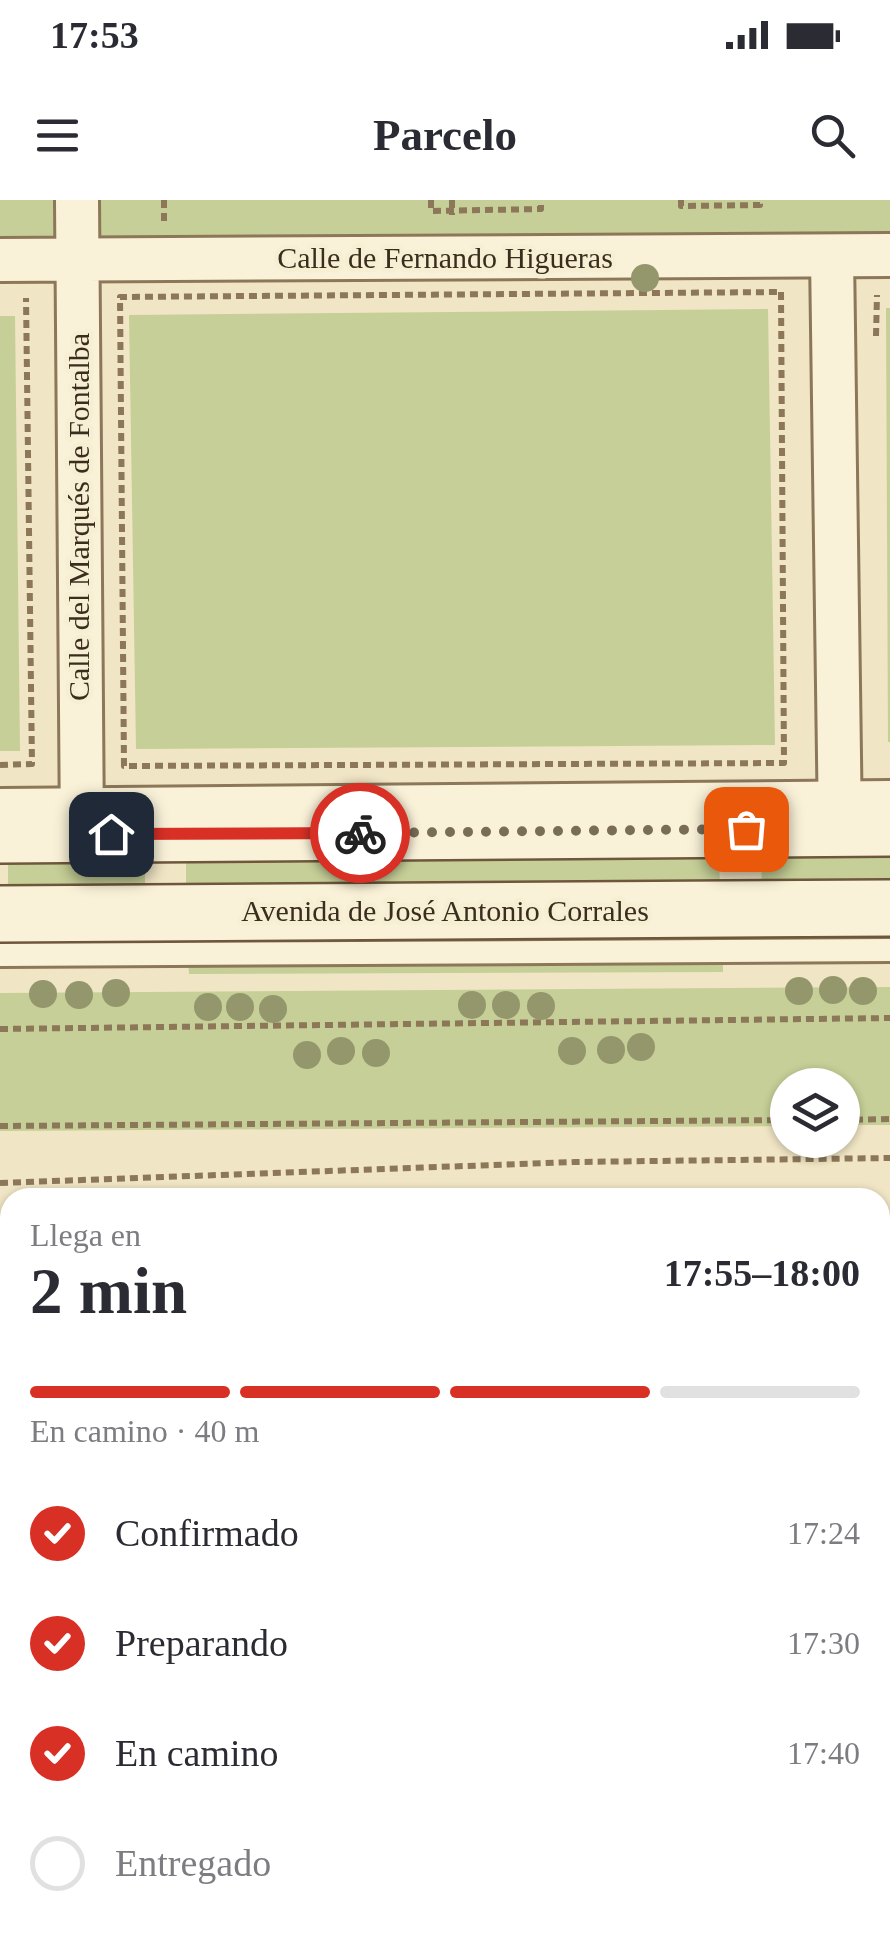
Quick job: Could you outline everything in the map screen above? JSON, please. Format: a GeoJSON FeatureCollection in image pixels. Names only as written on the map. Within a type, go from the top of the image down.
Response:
{"type":"FeatureCollection","features":[{"type":"Feature","properties":{"kind":"street","name":"Calle del Marqués de Fontalba"},"geometry":{"type":"LineString","coordinates":[[78,200],[82,817]]}},
{"type":"Feature","properties":{"kind":"street"},"geometry":{"type":"LineString","coordinates":[[0,835],[82,817],[856,816],[832,256]]}},
{"type":"Feature","properties":{"kind":"street","name":"Calle de Fernando Higueras"},"geometry":{"type":"LineString","coordinates":[[7,279],[78,260],[890,256]]}},
{"type":"Feature","properties":{"kind":"street","name":"Avenida de José Antonio Corrales"},"geometry":{"type":"LineString","coordinates":[[0,914],[890,908]]}},
{"type":"Feature","properties":{"kind":"lane"},"geometry":{"type":"LineString","coordinates":[[856,816],[890,792]]}},
{"type":"Feature","properties":{"kind":"lane"},"geometry":{"type":"LineString","coordinates":[[0,800],[82,817]]}},
{"type":"Feature","properties":{"kind":"lane"},"geometry":{"type":"LineString","coordinates":[[0,954],[890,950]]}},
{"type":"Feature","properties":{"kind":"path"},"geometry":{"type":"LineString","coordinates":[[164,200],[164,222]]}},
{"type":"Feature","properties":{"kind":"path"},"geometry":{"type":"LineString","coordinates":[[430,200],[431,211],[452,211],[541,209],[540,200]]}},
{"type":"Feature","properties":{"kind":"path"},"geometry":{"type":"LineString","coordinates":[[681,200],[681,206],[760,206],[760,200]]}},
{"type":"Feature","properties":{"kind":"path"},"geometry":{"type":"LineString","coordinates":[[0,765],[32,764],[28,298],[7,279]]}},
{"type":"Feature","properties":{"kind":"path"},"geometry":{"type":"LineString","coordinates":[[781,292],[784,763],[124,766],[120,297],[165,297],[781,292]]}},
{"type":"Feature","properties":{"kind":"path"},"geometry":{"type":"LineString","coordinates":[[0,1029],[890,1018]]}},
{"type":"Feature","properties":{"kind":"path"},"geometry":{"type":"LineString","coordinates":[[860,1120],[890,1119]]}},
{"type":"Feature","properties":{"kind":"path"},"geometry":{"type":"LineString","coordinates":[[0,1126],[770,1120]]}},
{"type":"Feature","properties":{"kind":"path"},"geometry":{"type":"LineString","coordinates":[[0,1183],[576,1162],[890,1158]]}},
{"type":"Feature","properties":{"kind":"green space"},"geometry":{"type":"Polygon","coordinates":[[[0,200],[890,200],[890,241],[0,246],[0,200]]]}},
{"type":"Feature","properties":{"kind":"green space"},"geometry":{"type":"Polygon","coordinates":[[[886,308],[890,308],[890,742],[888,742],[886,308]]]}},
{"type":"Feature","properties":{"kind":"green space"},"geometry":{"type":"Polygon","coordinates":[[[768,309],[775,745],[136,749],[129,315],[768,309]]]}},
{"type":"Feature","properties":{"kind":"green space"},"geometry":{"type":"Polygon","coordinates":[[[0,316],[15,316],[20,751],[0,751],[0,316]]]}},
{"type":"Feature","properties":{"kind":"green space"},"geometry":{"type":"Polygon","coordinates":[[[890,850],[890,890],[762,891],[761,851],[890,850]]]}},
{"type":"Feature","properties":{"kind":"green space"},"geometry":{"type":"Polygon","coordinates":[[[719,851],[720,891],[186,894],[186,854],[719,851]]]}},
{"type":"Feature","properties":{"kind":"green space"},"geometry":{"type":"Polygon","coordinates":[[[145,854],[145,894],[8,896],[8,856],[145,854]]]}},
{"type":"Feature","properties":{"kind":"green space"},"geometry":{"type":"Polygon","coordinates":[[[723,959],[723,972],[189,974],[188,961],[723,959]]]}},
{"type":"Feature","properties":{"kind":"green space"},"geometry":{"type":"Polygon","coordinates":[[[890,987],[890,1125],[860,1125],[860,1068],[770,1068],[770,1126],[0,1131],[0,993],[890,987]]]}},
{"type":"Feature","properties":{"kind":"way so far"},"geometry":{"type":"LineString","coordinates":[[360,833],[746,829]]}},
{"type":"Feature","properties":{"kind":"route"},"geometry":{"type":"LineString","coordinates":[[111,834],[360,833]]}}]}
